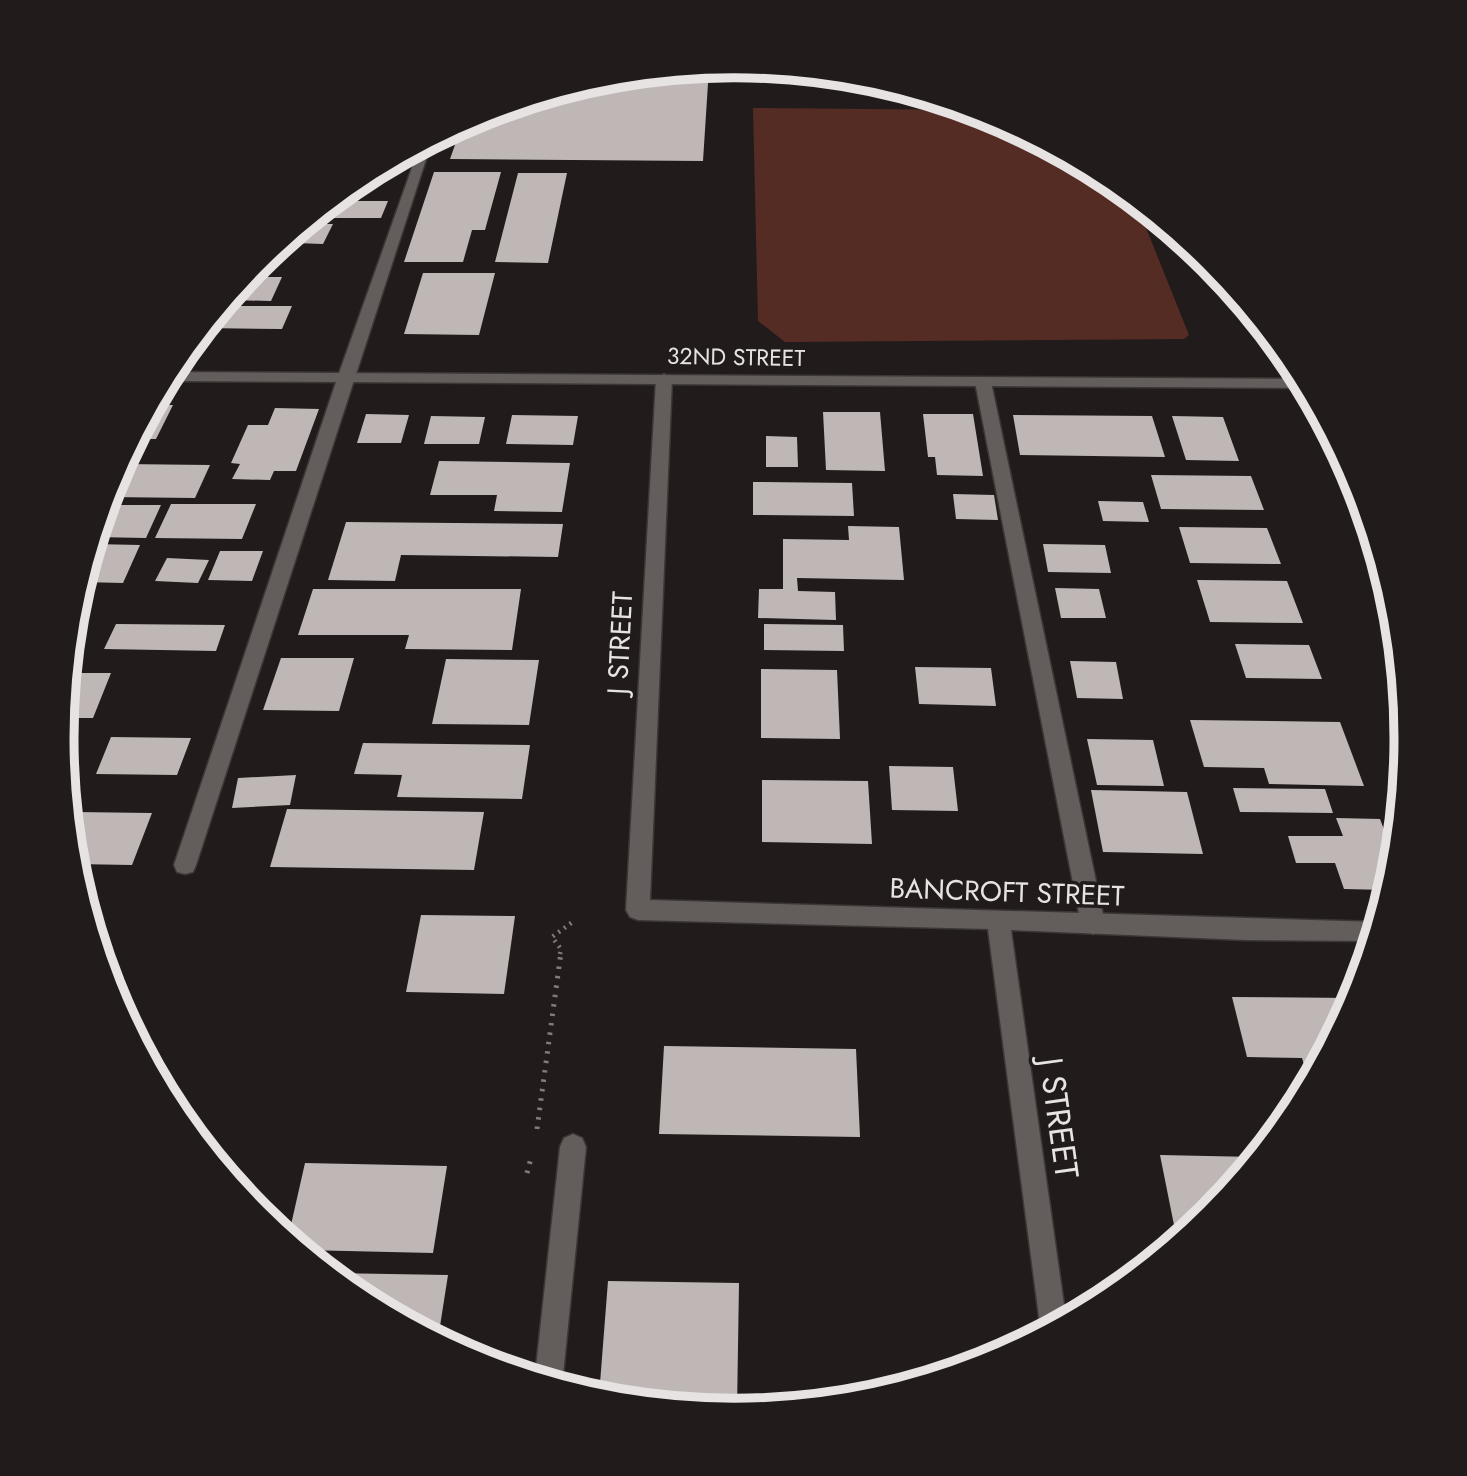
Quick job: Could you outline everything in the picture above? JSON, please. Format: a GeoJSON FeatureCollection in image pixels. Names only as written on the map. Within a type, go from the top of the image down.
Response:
{"type":"FeatureCollection","features":[{"type":"Feature","properties":{"kind":"street"},"geometry":{"type":"LineString","coordinates":[[185,866],[345,379],[422,156]]}},
{"type":"Feature","properties":{"kind":"street","name":"32ND STREET"},"geometry":{"type":"LineString","coordinates":[[181,377],[1290,384]]}},
{"type":"Feature","properties":{"kind":"street","name":"J STREET"},"geometry":{"type":"LineString","coordinates":[[638,910],[664,379]]}},
{"type":"Feature","properties":{"kind":"street"},"geometry":{"type":"LineString","coordinates":[[983,382],[1093,924]]}},
{"type":"Feature","properties":{"kind":"street","name":"BANCROFT STREET"},"geometry":{"type":"LineString","coordinates":[[638,910],[1364,931]]}},
{"type":"Feature","properties":{"kind":"street","name":"J STREET"},"geometry":{"type":"LineString","coordinates":[[998,919],[1052,1316]]}},
{"type":"Feature","properties":{"kind":"street"},"geometry":{"type":"LineString","coordinates":[[550,1372],[573,1147]]}},
{"type":"Feature","properties":{"kind":"path"},"geometry":{"type":"LineString","coordinates":[[538,1126],[561,949],[552,937],[574,921]]}},
{"type":"Feature","properties":{"kind":"shaded area"},"geometry":{"type":"Polygon","coordinates":[[[753,108],[935,110],[986,128],[1064,166],[1143,221],[1189,335],[1184,339],[785,342],[758,321],[753,108]]]}},
{"type":"Feature","properties":{"kind":"building"},"geometry":{"type":"Polygon","coordinates":[[[708,79],[703,161],[450,159],[457,139],[521,113],[605,91],[708,79]]]}},
{"type":"Feature","properties":{"kind":"building"},"geometry":{"type":"Polygon","coordinates":[[[434,172],[501,172],[485,230],[472,230],[463,262],[404,262],[434,172]]]}},
{"type":"Feature","properties":{"kind":"building"},"geometry":{"type":"Polygon","coordinates":[[[518,173],[567,173],[548,263],[495,262],[518,173]]]}},
{"type":"Feature","properties":{"kind":"building"},"geometry":{"type":"Polygon","coordinates":[[[350,201],[388,201],[381,218],[327,218],[350,201]]]}},
{"type":"Feature","properties":{"kind":"building"},"geometry":{"type":"Polygon","coordinates":[[[320,224],[333,224],[323,244],[297,243],[320,224]]]}},
{"type":"Feature","properties":{"kind":"building"},"geometry":{"type":"Polygon","coordinates":[[[423,273],[495,273],[479,335],[404,334],[423,273]]]}},
{"type":"Feature","properties":{"kind":"building"},"geometry":{"type":"Polygon","coordinates":[[[261,277],[282,277],[271,301],[240,300],[261,277]]]}},
{"type":"Feature","properties":{"kind":"building"},"geometry":{"type":"Polygon","coordinates":[[[235,306],[292,306],[282,329],[216,328],[235,306]]]}},
{"type":"Feature","properties":{"kind":"building"},"geometry":{"type":"Polygon","coordinates":[[[164,405],[173,405],[156,439],[146,439],[164,405]]]}},
{"type":"Feature","properties":{"kind":"building"},"geometry":{"type":"Polygon","coordinates":[[[275,408],[319,409],[296,471],[274,471],[270,480],[232,479],[240,464],[231,463],[248,425],[268,425],[275,408]]]}},
{"type":"Feature","properties":{"kind":"building"},"geometry":{"type":"Polygon","coordinates":[[[823,412],[880,412],[885,471],[826,470],[823,412]]]}},
{"type":"Feature","properties":{"kind":"building"},"geometry":{"type":"Polygon","coordinates":[[[366,414],[409,415],[401,443],[357,443],[366,414]]]}},
{"type":"Feature","properties":{"kind":"building"},"geometry":{"type":"Polygon","coordinates":[[[923,414],[973,414],[983,476],[937,475],[935,457],[928,457],[923,414]]]}},
{"type":"Feature","properties":{"kind":"building"},"geometry":{"type":"Polygon","coordinates":[[[512,415],[578,416],[573,445],[506,444],[512,415]]]}},
{"type":"Feature","properties":{"kind":"building"},"geometry":{"type":"Polygon","coordinates":[[[1013,415],[1152,416],[1165,457],[1020,455],[1013,415]]]}},
{"type":"Feature","properties":{"kind":"building"},"geometry":{"type":"Polygon","coordinates":[[[431,416],[485,417],[479,444],[424,444],[431,416]]]}},
{"type":"Feature","properties":{"kind":"building"},"geometry":{"type":"Polygon","coordinates":[[[1172,416],[1223,417],[1239,461],[1186,460],[1172,416]]]}},
{"type":"Feature","properties":{"kind":"building"},"geometry":{"type":"Polygon","coordinates":[[[766,436],[797,437],[798,467],[766,467],[766,436]]]}},
{"type":"Feature","properties":{"kind":"building"},"geometry":{"type":"Polygon","coordinates":[[[439,461],[570,463],[562,512],[494,511],[497,495],[430,495],[439,461]]]}},
{"type":"Feature","properties":{"kind":"building"},"geometry":{"type":"Polygon","coordinates":[[[134,464],[210,465],[195,498],[120,497],[134,464]]]}},
{"type":"Feature","properties":{"kind":"building"},"geometry":{"type":"Polygon","coordinates":[[[1151,475],[1251,476],[1264,510],[1161,509],[1151,475]]]}},
{"type":"Feature","properties":{"kind":"building"},"geometry":{"type":"Polygon","coordinates":[[[753,482],[852,483],[854,516],[753,515],[753,482]]]}},
{"type":"Feature","properties":{"kind":"building"},"geometry":{"type":"Polygon","coordinates":[[[953,494],[994,495],[998,520],[956,519],[953,494]]]}},
{"type":"Feature","properties":{"kind":"building"},"geometry":{"type":"Polygon","coordinates":[[[1098,501],[1143,502],[1149,522],[1103,521],[1098,501]]]}},
{"type":"Feature","properties":{"kind":"building"},"geometry":{"type":"Polygon","coordinates":[[[171,504],[256,504],[242,539],[155,538],[171,504]]]}},
{"type":"Feature","properties":{"kind":"building"},"geometry":{"type":"Polygon","coordinates":[[[117,505],[161,505],[146,538],[105,537],[117,505]]]}},
{"type":"Feature","properties":{"kind":"building"},"geometry":{"type":"Polygon","coordinates":[[[346,522],[563,524],[558,557],[401,555],[395,581],[328,580],[346,522]]]}},
{"type":"Feature","properties":{"kind":"building"},"geometry":{"type":"Polygon","coordinates":[[[848,526],[899,527],[904,580],[797,578],[798,591],[835,592],[836,620],[758,618],[759,589],[783,589],[783,539],[849,540],[848,526]]]}},
{"type":"Feature","properties":{"kind":"building"},"geometry":{"type":"Polygon","coordinates":[[[1179,527],[1267,528],[1281,564],[1190,563],[1179,527]]]}},
{"type":"Feature","properties":{"kind":"building"},"geometry":{"type":"Polygon","coordinates":[[[103,544],[140,545],[123,583],[92,582],[103,544]]]}},
{"type":"Feature","properties":{"kind":"building"},"geometry":{"type":"Polygon","coordinates":[[[1043,544],[1105,545],[1111,573],[1048,572],[1043,544]]]}},
{"type":"Feature","properties":{"kind":"building"},"geometry":{"type":"Polygon","coordinates":[[[220,551],[263,551],[252,581],[208,580],[220,551]]]}},
{"type":"Feature","properties":{"kind":"building"},"geometry":{"type":"Polygon","coordinates":[[[167,558],[209,560],[198,583],[155,581],[167,558]]]}},
{"type":"Feature","properties":{"kind":"building"},"geometry":{"type":"Polygon","coordinates":[[[1197,580],[1287,581],[1303,623],[1210,622],[1197,580]]]}},
{"type":"Feature","properties":{"kind":"building"},"geometry":{"type":"Polygon","coordinates":[[[1055,588],[1099,589],[1106,618],[1061,618],[1055,588]]]}},
{"type":"Feature","properties":{"kind":"building"},"geometry":{"type":"Polygon","coordinates":[[[313,589],[521,589],[512,650],[405,649],[409,635],[298,635],[313,589]]]}},
{"type":"Feature","properties":{"kind":"building"},"geometry":{"type":"Polygon","coordinates":[[[116,624],[225,625],[216,651],[104,649],[116,624]]]}},
{"type":"Feature","properties":{"kind":"building"},"geometry":{"type":"Polygon","coordinates":[[[764,624],[843,625],[844,651],[764,650],[764,624]]]}},
{"type":"Feature","properties":{"kind":"building"},"geometry":{"type":"Polygon","coordinates":[[[1235,644],[1309,645],[1322,679],[1246,678],[1235,644]]]}},
{"type":"Feature","properties":{"kind":"building"},"geometry":{"type":"Polygon","coordinates":[[[281,658],[354,658],[339,711],[263,710],[281,658]]]}},
{"type":"Feature","properties":{"kind":"building"},"geometry":{"type":"Polygon","coordinates":[[[446,659],[539,660],[529,725],[432,724],[446,659]]]}},
{"type":"Feature","properties":{"kind":"building"},"geometry":{"type":"Polygon","coordinates":[[[1070,661],[1116,662],[1123,699],[1077,698],[1070,661]]]}},
{"type":"Feature","properties":{"kind":"building"},"geometry":{"type":"Polygon","coordinates":[[[915,667],[991,668],[996,706],[919,704],[915,667]]]}},
{"type":"Feature","properties":{"kind":"building"},"geometry":{"type":"Polygon","coordinates":[[[761,669],[837,670],[840,739],[761,738],[761,669]]]}},
{"type":"Feature","properties":{"kind":"building"},"geometry":{"type":"Polygon","coordinates":[[[77,673],[111,673],[93,718],[74,718],[77,673]]]}},
{"type":"Feature","properties":{"kind":"building"},"geometry":{"type":"Polygon","coordinates":[[[1190,720],[1340,722],[1364,786],[1269,784],[1264,768],[1204,767],[1190,720]]]}},
{"type":"Feature","properties":{"kind":"building"},"geometry":{"type":"Polygon","coordinates":[[[111,737],[191,738],[177,775],[96,774],[111,737]]]}},
{"type":"Feature","properties":{"kind":"building"},"geometry":{"type":"Polygon","coordinates":[[[1087,739],[1153,740],[1164,786],[1097,785],[1087,739]]]}},
{"type":"Feature","properties":{"kind":"building"},"geometry":{"type":"Polygon","coordinates":[[[363,743],[530,745],[522,799],[397,797],[402,775],[354,774],[363,743]]]}},
{"type":"Feature","properties":{"kind":"building"},"geometry":{"type":"Polygon","coordinates":[[[889,766],[953,767],[958,811],[892,810],[889,766]]]}},
{"type":"Feature","properties":{"kind":"building"},"geometry":{"type":"Polygon","coordinates":[[[296,775],[290,805],[232,808],[238,778],[296,775]]]}},
{"type":"Feature","properties":{"kind":"building"},"geometry":{"type":"Polygon","coordinates":[[[762,780],[868,781],[872,844],[762,842],[762,780]]]}},
{"type":"Feature","properties":{"kind":"building"},"geometry":{"type":"Polygon","coordinates":[[[1233,788],[1325,789],[1333,813],[1240,812],[1233,788]]]}},
{"type":"Feature","properties":{"kind":"building"},"geometry":{"type":"Polygon","coordinates":[[[1091,790],[1187,792],[1203,854],[1103,852],[1091,790]]]}},
{"type":"Feature","properties":{"kind":"building"},"geometry":{"type":"Polygon","coordinates":[[[287,809],[484,812],[474,870],[270,867],[287,809]]]}},
{"type":"Feature","properties":{"kind":"building"},"geometry":{"type":"Polygon","coordinates":[[[78,812],[152,813],[132,865],[86,864],[78,812]]]}},
{"type":"Feature","properties":{"kind":"building"},"geometry":{"type":"Polygon","coordinates":[[[1336,818],[1380,819],[1386,835],[1376,890],[1344,889],[1335,863],[1296,863],[1288,836],[1343,836],[1336,818]]]}},
{"type":"Feature","properties":{"kind":"building"},"geometry":{"type":"Polygon","coordinates":[[[421,915],[515,916],[504,994],[406,992],[421,915]]]}},
{"type":"Feature","properties":{"kind":"building"},"geometry":{"type":"Polygon","coordinates":[[[1232,997],[1340,998],[1305,1068],[1302,1058],[1247,1057],[1232,997]]]}},
{"type":"Feature","properties":{"kind":"building"},"geometry":{"type":"Polygon","coordinates":[[[664,1046],[856,1049],[860,1137],[659,1134],[664,1046]]]}},
{"type":"Feature","properties":{"kind":"building"},"geometry":{"type":"Polygon","coordinates":[[[1160,1155],[1243,1157],[1200,1205],[1175,1229],[1160,1155]]]}},
{"type":"Feature","properties":{"kind":"building"},"geometry":{"type":"Polygon","coordinates":[[[305,1163],[447,1166],[433,1253],[318,1250],[290,1227],[305,1163]]]}},
{"type":"Feature","properties":{"kind":"building"},"geometry":{"type":"Polygon","coordinates":[[[348,1273],[448,1275],[440,1329],[403,1310],[348,1273]]]}},
{"type":"Feature","properties":{"kind":"building"},"geometry":{"type":"Polygon","coordinates":[[[608,1281],[739,1283],[737,1398],[690,1397],[600,1384],[608,1281]]]}}]}
